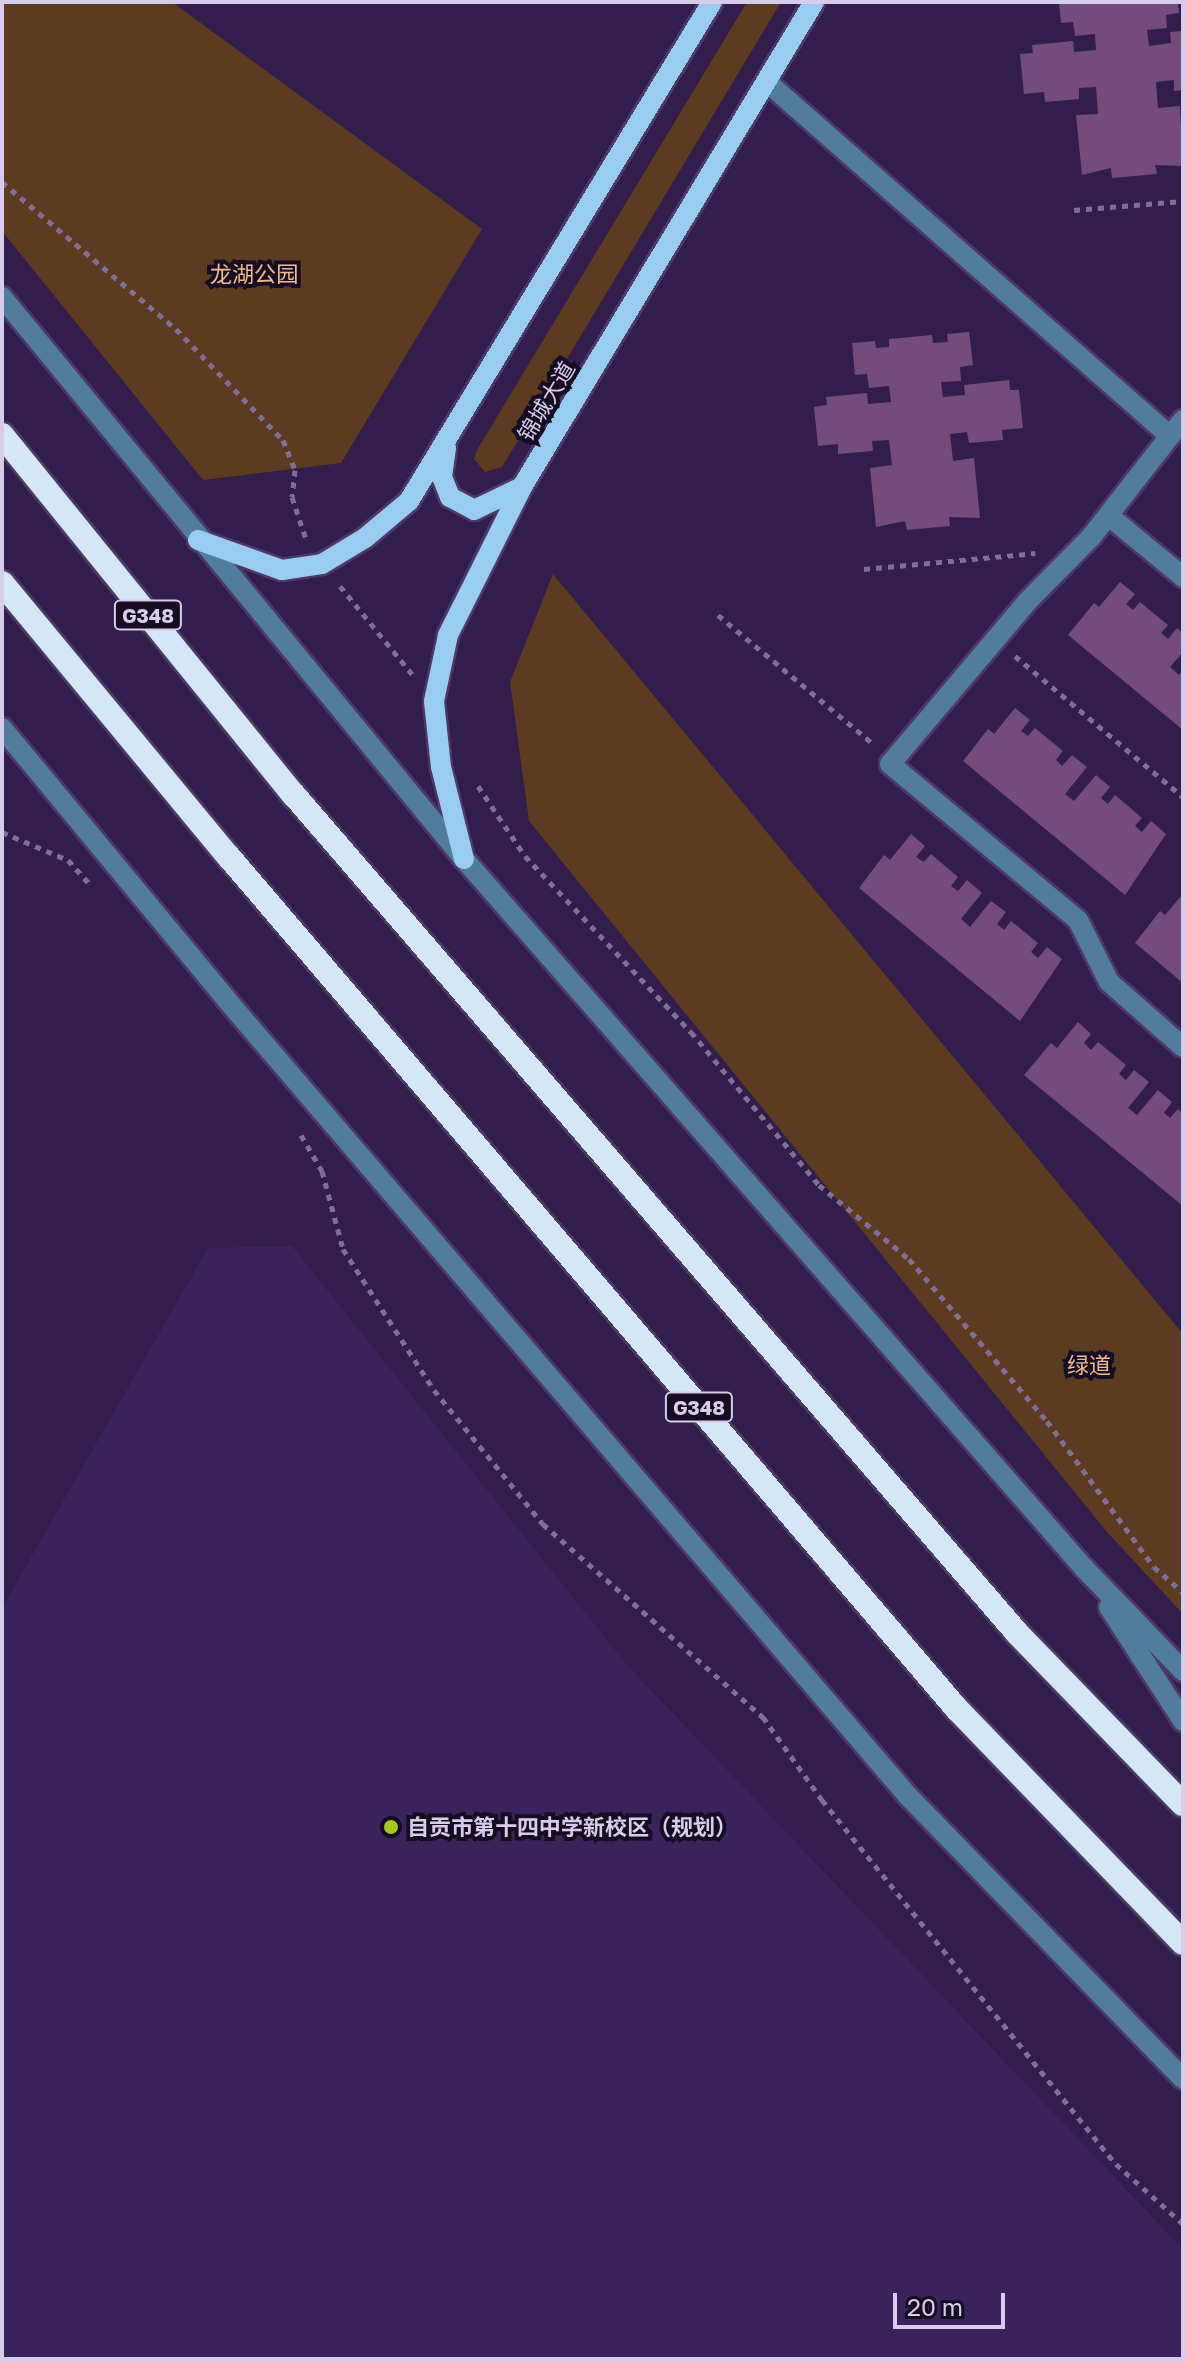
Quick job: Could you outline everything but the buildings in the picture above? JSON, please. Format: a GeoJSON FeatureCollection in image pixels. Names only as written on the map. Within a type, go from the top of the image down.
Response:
{"type":"FeatureCollection","features":[{"type":"Feature","properties":{"kind":"highway","name":"G348"},"geometry":{"type":"LineString","coordinates":[[2,435],[367,879],[1017,1633],[1183,1804]]}},
{"type":"Feature","properties":{"kind":"highway","name":"G348"},"geometry":{"type":"LineString","coordinates":[[2,583],[229,857],[957,1709],[1183,1943]]}},
{"type":"Feature","properties":{"kind":"main road"},"geometry":{"type":"LineString","coordinates":[[198,540],[282,570],[322,564],[409,501],[447,444],[712,2]]}},
{"type":"Feature","properties":{"kind":"main road","name":"锦城大道"},"geometry":{"type":"LineString","coordinates":[[464,859],[441,767],[434,701],[448,635],[522,487],[814,2]]}},
{"type":"Feature","properties":{"kind":"main road"},"geometry":{"type":"LineString","coordinates":[[447,444],[442,477],[450,497],[474,510],[522,487]]}},
{"type":"Feature","properties":{"kind":"street"},"geometry":{"type":"LineString","coordinates":[[767,82],[1170,436]]}},
{"type":"Feature","properties":{"kind":"street"},"geometry":{"type":"LineString","coordinates":[[2,297],[198,540],[464,859],[1084,1568],[1183,1671]]}},
{"type":"Feature","properties":{"kind":"street"},"geometry":{"type":"LineString","coordinates":[[1183,420],[1109,516],[995,640],[890,764],[1078,920],[1109,982],[1183,1047]]}},
{"type":"Feature","properties":{"kind":"street"},"geometry":{"type":"LineString","coordinates":[[1109,516],[1183,577]]}},
{"type":"Feature","properties":{"kind":"street"},"geometry":{"type":"LineString","coordinates":[[2,728],[226,999],[907,1795],[1183,2079]]}},
{"type":"Feature","properties":{"kind":"street"},"geometry":{"type":"LineString","coordinates":[[1084,1568],[1183,1721]]}},
{"type":"Feature","properties":{"kind":"path"},"geometry":{"type":"LineString","coordinates":[[2,182],[176,329],[283,440],[295,470],[292,497],[303,534],[322,564],[434,701]]}},
{"type":"Feature","properties":{"kind":"path"},"geometry":{"type":"LineString","coordinates":[[1074,210],[1183,201]]}},
{"type":"Feature","properties":{"kind":"path"},"geometry":{"type":"LineString","coordinates":[[864,569],[1080,549]]}},
{"type":"Feature","properties":{"kind":"path"},"geometry":{"type":"LineString","coordinates":[[718,615],[894,761]]}},
{"type":"Feature","properties":{"kind":"path"},"geometry":{"type":"LineString","coordinates":[[995,640],[1183,797]]}},
{"type":"Feature","properties":{"kind":"path"},"geometry":{"type":"LineString","coordinates":[[473,777],[525,856],[691,1032],[819,1185],[909,1259],[1047,1421],[1154,1567],[1183,1592]]}},
{"type":"Feature","properties":{"kind":"path"},"geometry":{"type":"LineString","coordinates":[[2,832],[68,860],[100,896]]}},
{"type":"Feature","properties":{"kind":"path"},"geometry":{"type":"LineString","coordinates":[[293,1123],[322,1171],[343,1249],[434,1390],[543,1524],[763,1717],[822,1800],[1116,2164],[1183,2224]]}},
{"type":"Feature","properties":{"kind":"shaded area","name":"自贡市第十四中学新校区（规划）"},"geometry":{"type":"Polygon","coordinates":[[[292,1246],[627,1665],[1183,2249],[1183,2359],[2,2359],[2,1608],[208,1248],[292,1246]]]}},
{"type":"Feature","properties":{"kind":"green space","name":"龙湖公园"},"geometry":{"type":"Polygon","coordinates":[[[2,2],[172,2],[482,229],[341,463],[203,480],[2,231],[2,2]]]}},
{"type":"Feature","properties":{"kind":"green space"},"geometry":{"type":"Polygon","coordinates":[[[747,2],[781,2],[502,467],[485,472],[474,459],[477,450],[747,2]]]}},
{"type":"Feature","properties":{"kind":"green space","name":"绿道"},"geometry":{"type":"Polygon","coordinates":[[[553,574],[1183,1334],[1183,1614],[1107,1532],[529,821],[510,682],[553,574]]]}},
{"type":"Feature","properties":{"kind":"place","name":"自贡市第十四中学新校区（规划）"},"geometry":{"type":"Point","coordinates":[391,1827]}}]}
